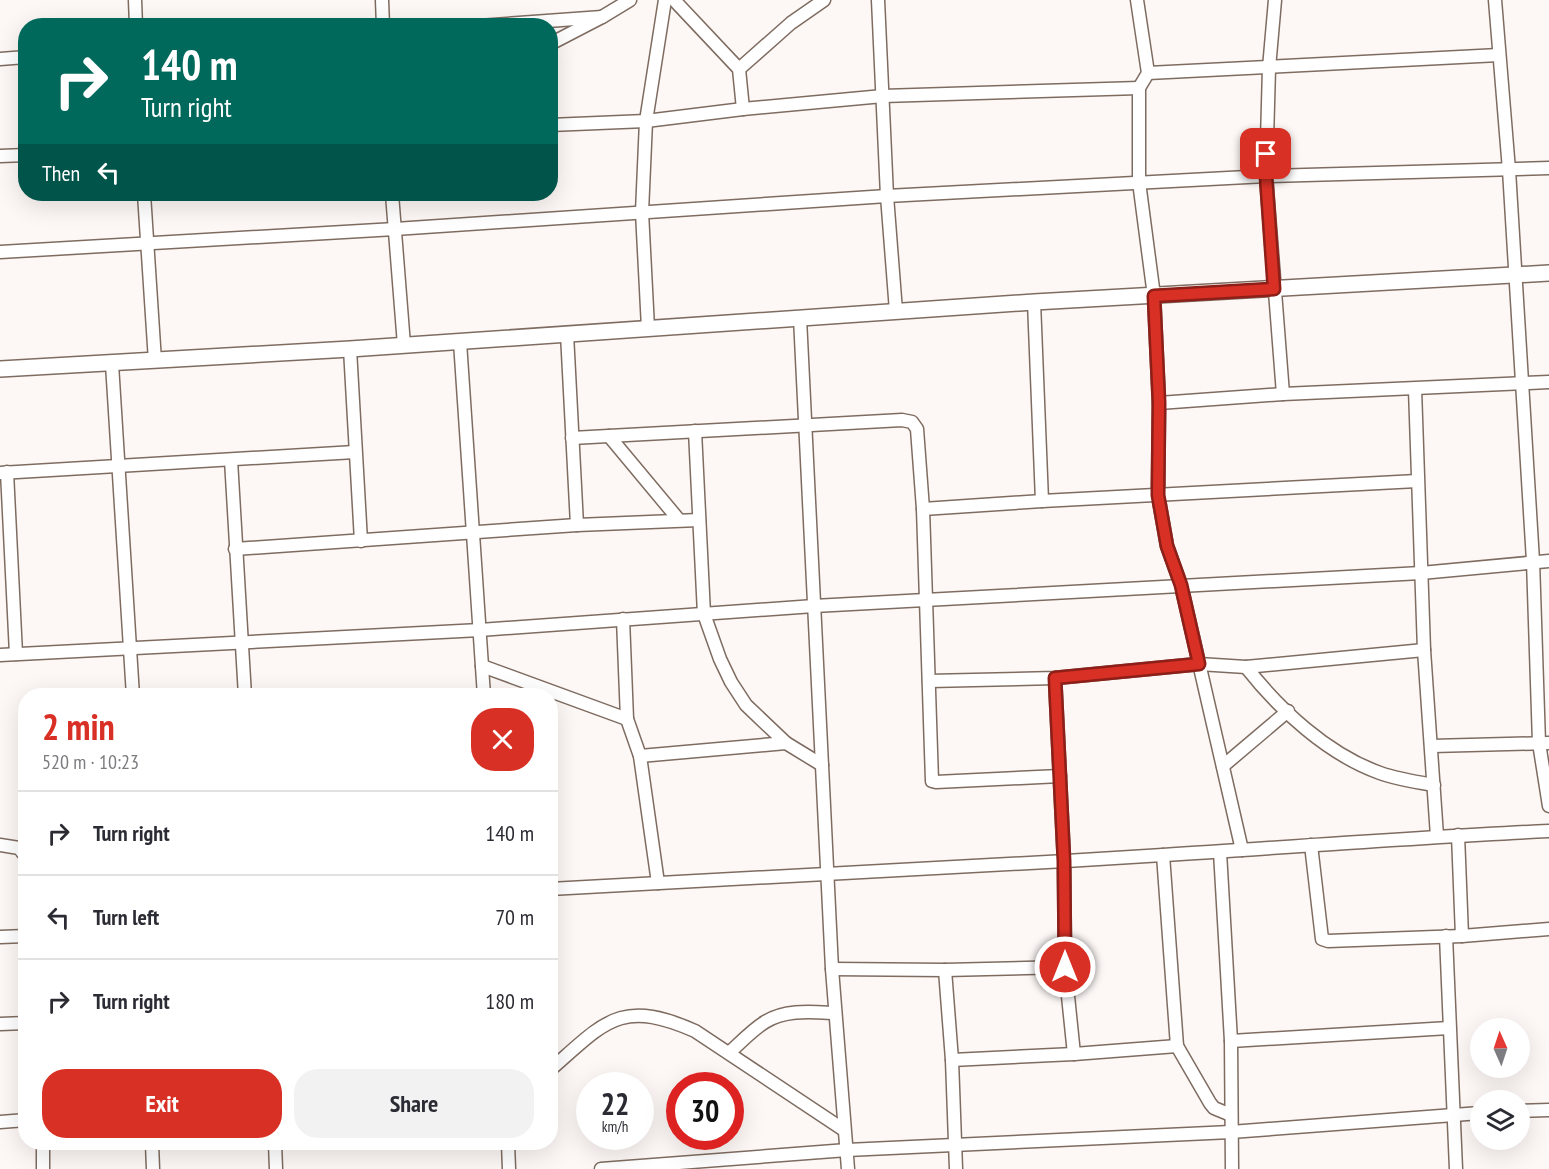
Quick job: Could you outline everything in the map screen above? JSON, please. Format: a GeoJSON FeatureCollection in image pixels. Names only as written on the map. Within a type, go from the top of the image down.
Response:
{"type":"FeatureCollection","features":[{"type":"Feature","properties":{"kind":"street"},"geometry":{"type":"LineString","coordinates":[[135,0],[136,18]]}},
{"type":"Feature","properties":{"kind":"street"},"geometry":{"type":"LineString","coordinates":[[382,0],[382,18]]}},
{"type":"Feature","properties":{"kind":"street"},"geometry":{"type":"LineString","coordinates":[[558,40],[630,0]]}},
{"type":"Feature","properties":{"kind":"street"},"geometry":{"type":"LineString","coordinates":[[648,328],[642,212],[646,121],[665,0]]}},
{"type":"Feature","properties":{"kind":"street"},"geometry":{"type":"LineString","coordinates":[[674,0],[739,69],[743,109]]}},
{"type":"Feature","properties":{"kind":"street"},"geometry":{"type":"LineString","coordinates":[[739,69],[791,23],[824,0]]}},
{"type":"Feature","properties":{"kind":"street"},"geometry":{"type":"LineString","coordinates":[[878,0],[887,196],[896,311]]}},
{"type":"Feature","properties":{"kind":"street"},"geometry":{"type":"LineString","coordinates":[[1137,0],[1148,74],[1139,88],[1139,182],[1154,296],[1159,403],[1158,495],[1167,546],[1181,585],[1242,850]]}},
{"type":"Feature","properties":{"kind":"street"},"geometry":{"type":"LineString","coordinates":[[1275,0],[1269,68],[1266,176],[1283,394]]}},
{"type":"Feature","properties":{"kind":"street"},"geometry":{"type":"LineString","coordinates":[[1495,0],[1509,170],[1549,806]]}},
{"type":"Feature","properties":{"kind":"street"},"geometry":{"type":"LineString","coordinates":[[558,20],[602,17]]}},
{"type":"Feature","properties":{"kind":"street"},"geometry":{"type":"LineString","coordinates":[[1148,74],[1499,55]]}},
{"type":"Feature","properties":{"kind":"street"},"geometry":{"type":"LineString","coordinates":[[0,59],[18,58]]}},
{"type":"Feature","properties":{"kind":"street"},"geometry":{"type":"LineString","coordinates":[[558,125],[646,121],[883,96],[1139,88]]}},
{"type":"Feature","properties":{"kind":"street"},"geometry":{"type":"LineString","coordinates":[[0,156],[18,155]]}},
{"type":"Feature","properties":{"kind":"street"},"geometry":{"type":"LineString","coordinates":[[0,252],[1139,182],[1549,168]]}},
{"type":"Feature","properties":{"kind":"street"},"geometry":{"type":"LineString","coordinates":[[144,201],[155,361]]}},
{"type":"Feature","properties":{"kind":"street"},"geometry":{"type":"LineString","coordinates":[[393,201],[404,345]]}},
{"type":"Feature","properties":{"kind":"street"},"geometry":{"type":"LineString","coordinates":[[0,369],[460,342],[1034,302],[1549,273]]}},
{"type":"Feature","properties":{"kind":"street"},"geometry":{"type":"LineString","coordinates":[[1034,302],[1042,501]]}},
{"type":"Feature","properties":{"kind":"street"},"geometry":{"type":"LineString","coordinates":[[801,318],[832,969],[848,1169]]}},
{"type":"Feature","properties":{"kind":"street"},"geometry":{"type":"LineString","coordinates":[[567,334],[577,525]]}},
{"type":"Feature","properties":{"kind":"street"},"geometry":{"type":"LineString","coordinates":[[460,342],[483,688]]}},
{"type":"Feature","properties":{"kind":"street"},"geometry":{"type":"LineString","coordinates":[[350,349],[362,541]]}},
{"type":"Feature","properties":{"kind":"street"},"geometry":{"type":"LineString","coordinates":[[112,364],[132,688]]}},
{"type":"Feature","properties":{"kind":"street"},"geometry":{"type":"LineString","coordinates":[[1159,403],[1283,394],[1549,382]]}},
{"type":"Feature","properties":{"kind":"street"},"geometry":{"type":"LineString","coordinates":[[1415,389],[1424,650],[1437,836]]}},
{"type":"Feature","properties":{"kind":"street"},"geometry":{"type":"LineString","coordinates":[[572,438],[807,424],[902,420],[912,422],[917,429],[923,509],[932,781],[1060,776]]}},
{"type":"Feature","properties":{"kind":"street"},"geometry":{"type":"LineString","coordinates":[[695,431],[704,614],[720,659],[746,705],[786,744],[822,765]]}},
{"type":"Feature","properties":{"kind":"street"},"geometry":{"type":"LineString","coordinates":[[609,436],[679,520]]}},
{"type":"Feature","properties":{"kind":"street"},"geometry":{"type":"LineString","coordinates":[[16,654],[5,568],[3,472],[355,452]]}},
{"type":"Feature","properties":{"kind":"street"},"geometry":{"type":"LineString","coordinates":[[231,460],[244,688]]}},
{"type":"Feature","properties":{"kind":"street"},"geometry":{"type":"LineString","coordinates":[[923,509],[1417,481]]}},
{"type":"Feature","properties":{"kind":"street"},"geometry":{"type":"LineString","coordinates":[[235,549],[577,525],[699,520]]}},
{"type":"Feature","properties":{"kind":"street"},"geometry":{"type":"LineString","coordinates":[[0,655],[480,630],[926,599],[1421,573],[1549,561]]}},
{"type":"Feature","properties":{"kind":"street"},"geometry":{"type":"LineString","coordinates":[[623,619],[627,719],[639,756],[658,883]]}},
{"type":"Feature","properties":{"kind":"street"},"geometry":{"type":"LineString","coordinates":[[929,681],[1055,678],[1199,664],[1245,667],[1424,650]]}},
{"type":"Feature","properties":{"kind":"street"},"geometry":{"type":"LineString","coordinates":[[482,666],[542,688]]}},
{"type":"Feature","properties":{"kind":"street"},"geometry":{"type":"LineString","coordinates":[[1245,667],[1262,687],[1325,743],[1356,762],[1380,773],[1434,785]]}},
{"type":"Feature","properties":{"kind":"street"},"geometry":{"type":"LineString","coordinates":[[1055,678],[1064,861],[1065,967],[1074,1054]]}},
{"type":"Feature","properties":{"kind":"street"},"geometry":{"type":"LineString","coordinates":[[558,694],[627,719]]}},
{"type":"Feature","properties":{"kind":"street"},"geometry":{"type":"LineString","coordinates":[[1223,766],[1288,711]]}},
{"type":"Feature","properties":{"kind":"street"},"geometry":{"type":"LineString","coordinates":[[1432,746],[1544,743]]}},
{"type":"Feature","properties":{"kind":"street"},"geometry":{"type":"LineString","coordinates":[[639,756],[786,744]]}},
{"type":"Feature","properties":{"kind":"street"},"geometry":{"type":"LineString","coordinates":[[558,889],[827,875],[1220,852],[1437,836],[1549,831]]}},
{"type":"Feature","properties":{"kind":"street"},"geometry":{"type":"LineString","coordinates":[[1458,835],[1462,936]]}},
{"type":"Feature","properties":{"kind":"street"},"geometry":{"type":"LineString","coordinates":[[0,845],[18,848]]}},
{"type":"Feature","properties":{"kind":"street"},"geometry":{"type":"LineString","coordinates":[[1311,845],[1322,939],[1328,941],[1462,936],[1549,929]]}},
{"type":"Feature","properties":{"kind":"street"},"geometry":{"type":"LineString","coordinates":[[1220,852],[1231,1041],[1232,1169]]}},
{"type":"Feature","properties":{"kind":"street"},"geometry":{"type":"LineString","coordinates":[[1163,855],[1177,1046],[1210,1103],[1214,1108],[1231,1115]]}},
{"type":"Feature","properties":{"kind":"street"},"geometry":{"type":"LineString","coordinates":[[0,937],[18,936]]}},
{"type":"Feature","properties":{"kind":"street"},"geometry":{"type":"LineString","coordinates":[[1446,936],[1456,1169]]}},
{"type":"Feature","properties":{"kind":"street"},"geometry":{"type":"LineString","coordinates":[[832,969],[945,970],[1065,967]]}},
{"type":"Feature","properties":{"kind":"street"},"geometry":{"type":"LineString","coordinates":[[945,970],[952,1060],[956,1169]]}},
{"type":"Feature","properties":{"kind":"street"},"geometry":{"type":"LineString","coordinates":[[729,1053],[765,1022],[775,1018],[804,1012],[835,1013]]}},
{"type":"Feature","properties":{"kind":"street"},"geometry":{"type":"LineString","coordinates":[[558,1063],[600,1026],[614,1019],[650,1016],[673,1021],[695,1031],[844,1130]]}},
{"type":"Feature","properties":{"kind":"street"},"geometry":{"type":"LineString","coordinates":[[0,1024],[18,1023]]}},
{"type":"Feature","properties":{"kind":"street"},"geometry":{"type":"LineString","coordinates":[[1231,1041],[1449,1028]]}},
{"type":"Feature","properties":{"kind":"street"},"geometry":{"type":"LineString","coordinates":[[952,1060],[1177,1046]]}},
{"type":"Feature","properties":{"kind":"street"},"geometry":{"type":"LineString","coordinates":[[1530,1111],[1549,1110]]}},
{"type":"Feature","properties":{"kind":"street"},"geometry":{"type":"LineString","coordinates":[[601,1169],[738,1164],[847,1150],[1231,1132],[1470,1113]]}},
{"type":"Feature","properties":{"kind":"street"},"geometry":{"type":"LineString","coordinates":[[0,1122],[18,1121]]}},
{"type":"Feature","properties":{"kind":"street"},"geometry":{"type":"LineString","coordinates":[[43,1150],[43,1169]]}},
{"type":"Feature","properties":{"kind":"street"},"geometry":{"type":"LineString","coordinates":[[152,1150],[153,1169]]}},
{"type":"Feature","properties":{"kind":"street"},"geometry":{"type":"LineString","coordinates":[[275,1150],[276,1169]]}},
{"type":"Feature","properties":{"kind":"street"},"geometry":{"type":"LineString","coordinates":[[508,1150],[509,1169]]}},
{"type":"Feature","properties":{"kind":"route"},"geometry":{"type":"LineString","coordinates":[[1065,967],[1064,861],[1055,678],[1199,664],[1181,585],[1167,546],[1158,495],[1159,403],[1154,296],[1274,289],[1266,154]]}}]}
